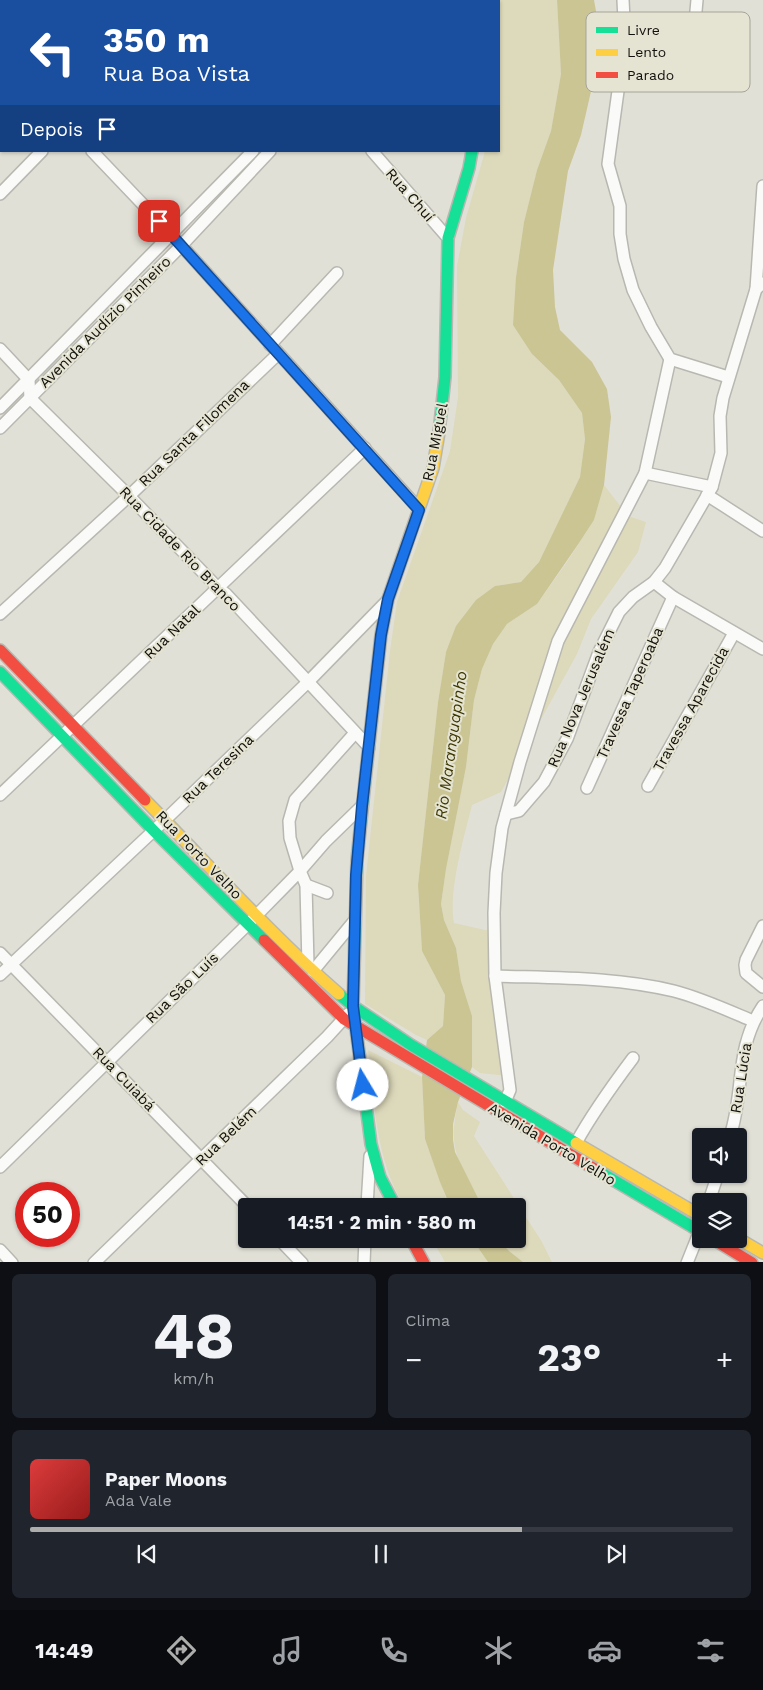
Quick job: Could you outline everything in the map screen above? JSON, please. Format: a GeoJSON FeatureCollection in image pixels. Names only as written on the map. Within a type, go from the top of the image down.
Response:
{"type":"FeatureCollection","features":[{"type":"Feature","properties":{"kind":"main road","name":"Rua Miguel"},"geometry":{"type":"LineString","coordinates":[[371,1144],[353,1006],[355,920],[362,806],[381,635],[388,599],[433,468],[442,412],[448,238],[469,168],[472,152]]}},
{"type":"Feature","properties":{"kind":"main road","name":"Rua Porto Velho"},"geometry":{"type":"LineString","coordinates":[[0,650],[310,968],[353,1006],[411,1045]]}},
{"type":"Feature","properties":{"kind":"main road","name":"Rua Porto Velho"},"geometry":{"type":"LineString","coordinates":[[0,672],[154,831],[344,1019],[405,1056]]}},
{"type":"Feature","properties":{"kind":"main road","name":"Avenida Porto Velho"},"geometry":{"type":"LineString","coordinates":[[411,1045],[692,1211]]}},
{"type":"Feature","properties":{"kind":"main road","name":"Avenida Porto Velho"},"geometry":{"type":"LineString","coordinates":[[405,1056],[692,1226]]}},
{"type":"Feature","properties":{"kind":"main road"},"geometry":{"type":"LineString","coordinates":[[464,1092],[471,1080]]}},
{"type":"Feature","properties":{"kind":"main road"},"geometry":{"type":"LineString","coordinates":[[371,1144],[380,1177],[391,1198]]}},
{"type":"Feature","properties":{"kind":"main road"},"geometry":{"type":"LineString","coordinates":[[747,1243],[763,1253]]}},
{"type":"Feature","properties":{"kind":"main road"},"geometry":{"type":"LineString","coordinates":[[416,1248],[424,1262]]}},
{"type":"Feature","properties":{"kind":"main road"},"geometry":{"type":"LineString","coordinates":[[728,1248],[752,1262]]}},
{"type":"Feature","properties":{"kind":"street"},"geometry":{"type":"LineString","coordinates":[[618,92],[608,164],[620,206],[620,234],[624,259],[633,290],[651,328],[670,358],[728,378]]}},
{"type":"Feature","properties":{"kind":"street"},"geometry":{"type":"LineString","coordinates":[[0,194],[41,152]]}},
{"type":"Feature","properties":{"kind":"street"},"geometry":{"type":"LineString","coordinates":[[93,152],[172,235],[419,510]]}},
{"type":"Feature","properties":{"kind":"street","name":"Avenida Audízio Pinheiro"},"geometry":{"type":"LineString","coordinates":[[0,408],[252,152]]}},
{"type":"Feature","properties":{"kind":"street","name":"Avenida Audízio Pinheiro"},"geometry":{"type":"LineString","coordinates":[[0,428],[181,246],[269,152]]}},
{"type":"Feature","properties":{"kind":"street","name":"Rua Chuí"},"geometry":{"type":"LineString","coordinates":[[373,152],[448,238]]}},
{"type":"Feature","properties":{"kind":"street"},"geometry":{"type":"LineString","coordinates":[[226,179],[235,188]]}},
{"type":"Feature","properties":{"kind":"street","name":"Rua Nova Jerusalém"},"geometry":{"type":"LineString","coordinates":[[506,814],[519,811],[544,782],[566,738],[599,652],[620,612],[633,597],[654,582],[678,546],[709,491],[721,453],[721,408],[728,378],[760,286],[763,186]]}},
{"type":"Feature","properties":{"kind":"street","name":"Rua Santa Filomena"},"geometry":{"type":"LineString","coordinates":[[0,614],[129,496],[274,349],[337,273]]}},
{"type":"Feature","properties":{"kind":"street"},"geometry":{"type":"LineString","coordinates":[[0,349],[29,380],[30,398]]}},
{"type":"Feature","properties":{"kind":"street"},"geometry":{"type":"LineString","coordinates":[[505,1102],[510,1090],[495,976],[494,913],[496,873],[506,814],[520,762],[558,641],[645,473],[670,358]]}},
{"type":"Feature","properties":{"kind":"street","name":"Rua Cidade Rio Branco"},"geometry":{"type":"LineString","coordinates":[[30,398],[226,594],[369,747]]}},
{"type":"Feature","properties":{"kind":"street","name":"Rua Natal"},"geometry":{"type":"LineString","coordinates":[[0,795],[365,448]]}},
{"type":"Feature","properties":{"kind":"street"},"geometry":{"type":"LineString","coordinates":[[645,473],[709,491],[763,532]]}},
{"type":"Feature","properties":{"kind":"street"},"geometry":{"type":"LineString","coordinates":[[654,582],[673,597],[763,649]]}},
{"type":"Feature","properties":{"kind":"street","name":"Travessa Taperoaba"},"geometry":{"type":"LineString","coordinates":[[588,788],[673,597]]}},
{"type":"Feature","properties":{"kind":"street","name":"Rua Teresina"},"geometry":{"type":"LineString","coordinates":[[0,974],[154,831],[308,682],[388,599]]}},
{"type":"Feature","properties":{"kind":"street","name":"Travessa Aparecida"},"geometry":{"type":"LineString","coordinates":[[648,786],[734,633]]}},
{"type":"Feature","properties":{"kind":"street"},"geometry":{"type":"LineString","coordinates":[[310,968],[306,885],[290,838],[289,826],[295,800],[355,733]]}},
{"type":"Feature","properties":{"kind":"street","name":"Rua São Luís"},"geometry":{"type":"LineString","coordinates":[[0,1167],[248,925],[326,841],[362,806]]}},
{"type":"Feature","properties":{"kind":"street"},"geometry":{"type":"LineString","coordinates":[[306,885],[327,893]]}},
{"type":"Feature","properties":{"kind":"street"},"geometry":{"type":"LineString","coordinates":[[310,968],[355,920]]}},
{"type":"Feature","properties":{"kind":"street"},"geometry":{"type":"LineString","coordinates":[[763,926],[746,960],[746,973],[763,987]]}},
{"type":"Feature","properties":{"kind":"street","name":"Rua Cuiabá"},"geometry":{"type":"LineString","coordinates":[[0,953],[239,1198]]}},
{"type":"Feature","properties":{"kind":"street"},"geometry":{"type":"LineString","coordinates":[[495,976],[578,979],[650,986],[693,997],[753,1020]]}},
{"type":"Feature","properties":{"kind":"street","name":"Rua Belém"},"geometry":{"type":"LineString","coordinates":[[94,1262],[344,1019],[353,1006]]}},
{"type":"Feature","properties":{"kind":"street","name":"Rua Lúcia"},"geometry":{"type":"LineString","coordinates":[[731,1128],[744,1048],[753,1020],[763,1006]]}},
{"type":"Feature","properties":{"kind":"street"},"geometry":{"type":"LineString","coordinates":[[576,1143],[604,1095],[633,1058]]}},
{"type":"Feature","properties":{"kind":"street","name":"Rua Miguel"},"geometry":{"type":"LineString","coordinates":[[368,1198],[371,1144]]}},
{"type":"Feature","properties":{"kind":"street"},"geometry":{"type":"LineString","coordinates":[[288,1248],[302,1262]]}},
{"type":"Feature","properties":{"kind":"street"},"geometry":{"type":"LineString","coordinates":[[364,1262],[365,1248]]}},
{"type":"Feature","properties":{"kind":"street"},"geometry":{"type":"LineString","coordinates":[[687,1262],[693,1248]]}},
{"type":"Feature","properties":{"kind":"street"},"geometry":{"type":"LineString","coordinates":[[0,1250],[12,1262]]}},
{"type":"Feature","properties":{"kind":"shaded area"},"geometry":{"type":"Polygon","coordinates":[[[500,0],[557,0],[561,74],[551,131],[537,170],[524,222],[516,277],[532,354],[559,380],[582,413],[585,439],[580,477],[539,562],[521,582],[495,586],[446,652],[438,702],[418,885],[422,951],[445,995],[443,1026],[427,1040],[365,1004],[366,876],[397,602],[450,451],[458,397],[457,266],[466,218],[485,152],[500,152],[500,0]]]}},
{"type":"Feature","properties":{"kind":"shaded area"},"geometry":{"type":"Polygon","coordinates":[[[604,485],[628,516],[646,522],[638,552],[591,619],[577,654],[501,792],[472,805],[461,848],[453,896],[454,923],[494,932],[508,1076],[480,1073],[472,1067],[472,1016],[461,981],[456,948],[444,920],[441,904],[466,767],[474,700],[482,669],[493,644],[507,624],[537,604],[567,562],[594,520],[604,485]]]}},
{"type":"Feature","properties":{"kind":"shaded area"},"geometry":{"type":"Polygon","coordinates":[[[368,1050],[422,1077],[425,1139],[446,1198],[400,1198],[387,1170],[375,1110],[368,1050]]]}},
{"type":"Feature","properties":{"kind":"shaded area"},"geometry":{"type":"Polygon","coordinates":[[[458,1102],[463,1110],[480,1122],[474,1136],[514,1198],[478,1198],[460,1163],[455,1145],[454,1127],[458,1102]]]}},
{"type":"Feature","properties":{"kind":"shaded area"},"geometry":{"type":"Polygon","coordinates":[[[526,1217],[552,1262],[523,1262],[506,1248],[526,1248],[526,1217]]]}},
{"type":"Feature","properties":{"kind":"shaded area"},"geometry":{"type":"Polygon","coordinates":[[[437,1248],[478,1248],[488,1262],[445,1262],[437,1248]]]}},
{"type":"Feature","properties":{"kind":"water","name":"Rio Maranguapinho"},"geometry":{"type":"Polygon","coordinates":[[[557,0],[594,0],[596,12],[586,12],[586,92],[591,92],[581,135],[568,171],[553,270],[555,307],[560,330],[592,362],[607,389],[611,417],[604,485],[594,520],[537,604],[507,624],[493,644],[482,669],[474,700],[466,767],[441,904],[444,920],[456,948],[461,981],[472,1016],[472,1067],[458,1102],[453,1124],[453,1140],[455,1152],[478,1198],[447,1198],[425,1139],[422,1077],[427,1040],[443,1026],[445,995],[422,951],[418,885],[438,702],[446,652],[456,626],[476,600],[495,586],[521,582],[539,562],[580,477],[585,439],[582,413],[559,380],[532,354],[513,325],[516,277],[524,222],[537,170],[551,131],[561,74],[557,0]]]}},
{"type":"Feature","properties":{"kind":"water"},"geometry":{"type":"Polygon","coordinates":[[[478,1248],[506,1248],[523,1262],[488,1262],[478,1248]]]}},
{"type":"Feature","properties":{"kind":"traffic: fast"},"geometry":{"type":"LineString","coordinates":[[439,432],[445,377],[448,238],[469,168],[472,152]]}},
{"type":"Feature","properties":{"kind":"traffic: fast"},"geometry":{"type":"LineString","coordinates":[[0,672],[154,831],[264,940]]}},
{"type":"Feature","properties":{"kind":"traffic: fast"},"geometry":{"type":"LineString","coordinates":[[365,781],[357,860],[353,1006],[371,1144],[380,1177],[391,1198]]}},
{"type":"Feature","properties":{"kind":"traffic: fast"},"geometry":{"type":"LineString","coordinates":[[339,994],[353,1006],[411,1045],[576,1143]]}},
{"type":"Feature","properties":{"kind":"traffic: fast"},"geometry":{"type":"LineString","coordinates":[[598,1171],[692,1227]]}},
{"type":"Feature","properties":{"kind":"traffic: slow"},"geometry":{"type":"LineString","coordinates":[[365,781],[381,635],[388,599],[433,468],[439,432]]}},
{"type":"Feature","properties":{"kind":"traffic: slow"},"geometry":{"type":"LineString","coordinates":[[145,800],[264,923],[339,994]]}},
{"type":"Feature","properties":{"kind":"traffic: slow"},"geometry":{"type":"LineString","coordinates":[[576,1143],[692,1211]]}},
{"type":"Feature","properties":{"kind":"traffic: slow"},"geometry":{"type":"LineString","coordinates":[[747,1244],[763,1253]]}},
{"type":"Feature","properties":{"kind":"traffic: jam"},"geometry":{"type":"LineString","coordinates":[[0,650],[145,800]]}},
{"type":"Feature","properties":{"kind":"traffic: jam"},"geometry":{"type":"LineString","coordinates":[[264,940],[344,1019],[598,1171]]}},
{"type":"Feature","properties":{"kind":"traffic: jam"},"geometry":{"type":"LineString","coordinates":[[416,1248],[423,1262]]}},
{"type":"Feature","properties":{"kind":"traffic: jam"},"geometry":{"type":"LineString","coordinates":[[728,1248],[750,1262]]}},
{"type":"Feature","properties":{"kind":"route"},"geometry":{"type":"LineString","coordinates":[[159,221],[419,510],[388,599],[381,635],[362,806],[356,875],[353,1006],[363,1085]]}}]}
